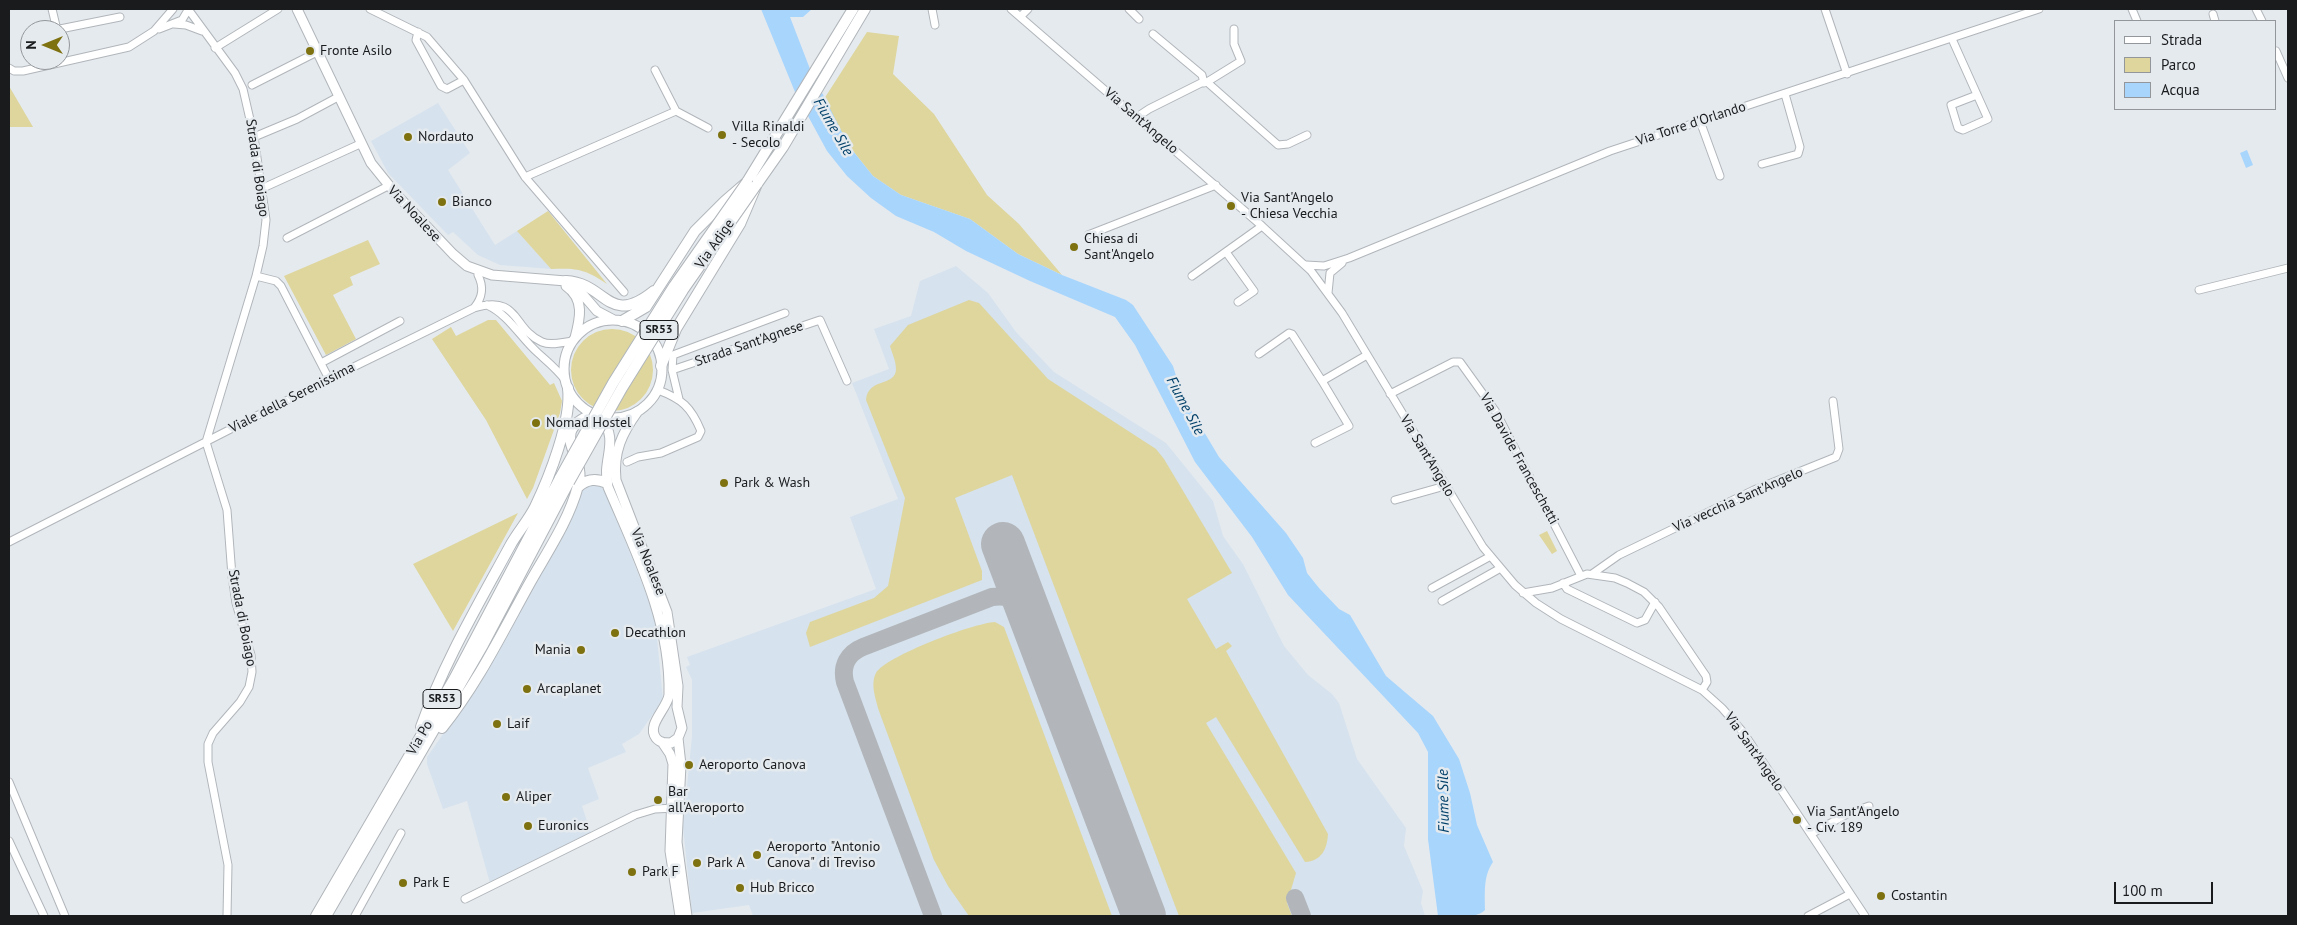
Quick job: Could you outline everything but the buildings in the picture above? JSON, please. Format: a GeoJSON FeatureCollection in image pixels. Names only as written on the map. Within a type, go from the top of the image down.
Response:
{"type":"FeatureCollection","features":[{"type":"Feature","properties":{"kind":"highway","name":"Via Adige"},"geometry":{"type":"LineString","coordinates":[[564,480],[752,183],[853,9]]}},
{"type":"Feature","properties":{"kind":"highway","name":"Via Adige"},"geometry":{"type":"LineString","coordinates":[[752,183],[783,147],[865,9]]}},
{"type":"Feature","properties":{"kind":"highway"},"geometry":{"type":"LineString","coordinates":[[618,320],[646,307],[695,231],[724,201],[752,183]]}},
{"type":"Feature","properties":{"kind":"highway"},"geometry":{"type":"LineString","coordinates":[[661,366],[676,328],[740,224],[752,183]]}},
{"type":"Feature","properties":{"kind":"highway"},"geometry":{"type":"LineString","coordinates":[[566,281],[578,282],[590,287],[606,302],[626,306],[640,302],[657,288]]}},
{"type":"Feature","properties":{"kind":"highway"},"geometry":{"type":"LineString","coordinates":[[417,752],[433,692],[511,544],[534,509],[548,476],[569,410],[567,384]]}},
{"type":"Feature","properties":{"kind":"highway"},"geometry":{"type":"LineString","coordinates":[[417,752],[460,706],[484,670],[516,606],[562,528],[581,474],[569,439],[572,428],[578,420],[597,415]]}},
{"type":"Feature","properties":{"kind":"highway","name":"Via Po"},"geometry":{"type":"LineString","coordinates":[[316,916],[484,645],[564,480]]}},
{"type":"Feature","properties":{"kind":"highway"},"geometry":{"type":"LineString","coordinates":[[578,487],[590,480],[602,480],[607,483]]}},
{"type":"Feature","properties":{"kind":"highway","name":"Via Po"},"geometry":{"type":"LineString","coordinates":[[326,916],[417,752]]}},
{"type":"Feature","properties":{"kind":"main road","name":"Via Noalese"},"geometry":{"type":"LineString","coordinates":[[296,9],[360,144],[371,163],[388,186],[453,254],[467,266],[501,276],[566,281]]}},
{"type":"Feature","properties":{"kind":"main road"},"geometry":{"type":"LineString","coordinates":[[467,266],[478,275],[502,281],[552,283],[568,287],[579,301],[580,308],[574,339],[565,360],[567,384]]}},
{"type":"Feature","properties":{"kind":"main road"},"geometry":{"type":"LineString","coordinates":[[566,281],[578,289],[597,311],[634,325],[649,337],[659,353],[661,366],[658,390]]}},
{"type":"Feature","properties":{"kind":"main road"},"geometry":{"type":"LineString","coordinates":[[574,339],[593,324],[618,320]]}},
{"type":"Feature","properties":{"kind":"main road","name":"Via Noalese"},"geometry":{"type":"LineString","coordinates":[[567,384],[578,404],[597,415],[611,435],[606,469],[607,483],[653,595],[659,616],[669,695],[658,717]]}},
{"type":"Feature","properties":{"kind":"main road","name":"Via Noalese"},"geometry":{"type":"LineString","coordinates":[[658,390],[654,397],[638,411],[624,431],[618,445],[615,462],[616,480],[665,607],[678,686],[676,704],[679,720]]}},
{"type":"Feature","properties":{"kind":"main road"},"geometry":{"type":"LineString","coordinates":[[597,415],[620,417],[638,411]]}},
{"type":"Feature","properties":{"kind":"main road"},"geometry":{"type":"LineString","coordinates":[[680,916],[670,851],[674,808],[681,765],[678,738],[682,728],[679,720],[672,715],[658,717],[653,732],[670,754],[673,764],[674,808],[687,916]]}},
{"type":"Feature","properties":{"kind":"main road"},"geometry":{"type":"LineString","coordinates":[[662,742],[671,743],[678,738]]}},
{"type":"Feature","properties":{"kind":"street"},"geometry":{"type":"LineString","coordinates":[[216,48],[278,9]]}},
{"type":"Feature","properties":{"kind":"street"},"geometry":{"type":"LineString","coordinates":[[370,9],[427,37],[464,80],[525,177],[624,292]]}},
{"type":"Feature","properties":{"kind":"street"},"geometry":{"type":"LineString","coordinates":[[932,9],[935,25]]}},
{"type":"Feature","properties":{"kind":"street","name":"Via Sant'Angelo"},"geometry":{"type":"LineString","coordinates":[[1011,9],[1216,185],[1305,265],[1328,293],[1445,486],[1489,557],[1499,569],[1523,593],[1566,622],[1702,690],[1722,708],[1736,723],[1865,916]]}},
{"type":"Feature","properties":{"kind":"street"},"geometry":{"type":"LineString","coordinates":[[1021,16],[1028,9]]}},
{"type":"Feature","properties":{"kind":"street"},"geometry":{"type":"LineString","coordinates":[[1129,9],[1139,19]]}},
{"type":"Feature","properties":{"kind":"street"},"geometry":{"type":"LineString","coordinates":[[1825,9],[1847,74]]}},
{"type":"Feature","properties":{"kind":"street","name":"Via Torre d'Orlando"},"geometry":{"type":"LineString","coordinates":[[1305,265],[1324,266],[1349,258],[1610,151],[2039,9]]}},
{"type":"Feature","properties":{"kind":"street"},"geometry":{"type":"LineString","coordinates":[[154,31],[171,12],[188,12]]}},
{"type":"Feature","properties":{"kind":"street"},"geometry":{"type":"LineString","coordinates":[[9,68],[14,71],[23,71],[118,50],[134,44],[154,31],[182,20],[188,12]]}},
{"type":"Feature","properties":{"kind":"street","name":"Strada di Boiago"},"geometry":{"type":"LineString","coordinates":[[188,12],[235,73],[243,89],[263,188],[266,220],[263,246],[256,276],[208,428],[206,442],[227,510],[236,603],[251,655],[252,672],[249,687],[213,733],[208,744],[208,762],[228,865],[227,916]]}},
{"type":"Feature","properties":{"kind":"street"},"geometry":{"type":"LineString","coordinates":[[70,27],[120,17]]}},
{"type":"Feature","properties":{"kind":"street"},"geometry":{"type":"LineString","coordinates":[[169,25],[186,26],[204,32]]}},
{"type":"Feature","properties":{"kind":"street"},"geometry":{"type":"LineString","coordinates":[[1137,117],[1149,109],[1206,82],[1241,61],[1234,44],[1234,29]]}},
{"type":"Feature","properties":{"kind":"street"},"geometry":{"type":"LineString","coordinates":[[418,32],[416,40],[441,86],[447,90],[464,80]]}},
{"type":"Feature","properties":{"kind":"street"},"geometry":{"type":"LineString","coordinates":[[1153,34],[1202,75],[1206,82],[1278,145],[1288,144],[1307,135]]}},
{"type":"Feature","properties":{"kind":"street"},"geometry":{"type":"LineString","coordinates":[[1951,39],[1977,95],[1988,120],[1963,130],[1958,128],[1952,105],[1977,95]]}},
{"type":"Feature","properties":{"kind":"street"},"geometry":{"type":"LineString","coordinates":[[252,85],[317,52]]}},
{"type":"Feature","properties":{"kind":"street"},"geometry":{"type":"LineString","coordinates":[[2277,54],[2288,78]]}},
{"type":"Feature","properties":{"kind":"street"},"geometry":{"type":"LineString","coordinates":[[655,70],[676,111],[708,128]]}},
{"type":"Feature","properties":{"kind":"street"},"geometry":{"type":"LineString","coordinates":[[1762,164],[1798,154],[1800,147],[1785,94]]}},
{"type":"Feature","properties":{"kind":"street"},"geometry":{"type":"LineString","coordinates":[[254,137],[298,119],[338,97]]}},
{"type":"Feature","properties":{"kind":"street"},"geometry":{"type":"LineString","coordinates":[[525,177],[676,111]]}},
{"type":"Feature","properties":{"kind":"street"},"geometry":{"type":"LineString","coordinates":[[1700,121],[1720,176]]}},
{"type":"Feature","properties":{"kind":"street"},"geometry":{"type":"LineString","coordinates":[[263,188],[360,144]]}},
{"type":"Feature","properties":{"kind":"street"},"geometry":{"type":"LineString","coordinates":[[1088,234],[1216,185]]}},
{"type":"Feature","properties":{"kind":"street"},"geometry":{"type":"LineString","coordinates":[[287,238],[388,186]]}},
{"type":"Feature","properties":{"kind":"street"},"geometry":{"type":"LineString","coordinates":[[1192,276],[1262,226]]}},
{"type":"Feature","properties":{"kind":"street"},"geometry":{"type":"LineString","coordinates":[[1226,252],[1254,291],[1238,302]]}},
{"type":"Feature","properties":{"kind":"street","name":"Via Torre d'Orlando"},"geometry":{"type":"LineString","coordinates":[[1316,278],[1324,276],[1349,258]]}},
{"type":"Feature","properties":{"kind":"street"},"geometry":{"type":"LineString","coordinates":[[1316,278],[1324,266]]}},
{"type":"Feature","properties":{"kind":"street"},"geometry":{"type":"LineString","coordinates":[[2199,290],[2288,268]]}},
{"type":"Feature","properties":{"kind":"street"},"geometry":{"type":"LineString","coordinates":[[1328,293],[1332,270]]}},
{"type":"Feature","properties":{"kind":"street"},"geometry":{"type":"LineString","coordinates":[[474,308],[480,300],[482,291],[482,282],[478,275]]}},
{"type":"Feature","properties":{"kind":"street"},"geometry":{"type":"LineString","coordinates":[[256,276],[276,281],[281,286],[329,379]]}},
{"type":"Feature","properties":{"kind":"street","name":"Viale della Serenissima"},"geometry":{"type":"LineString","coordinates":[[9,542],[329,379],[474,308],[498,304],[511,312],[541,341],[555,343],[574,339]]}},
{"type":"Feature","properties":{"kind":"street"},"geometry":{"type":"LineString","coordinates":[[486,305],[502,314],[538,353],[557,369],[567,384]]}},
{"type":"Feature","properties":{"kind":"street","name":"Strada Sant'Agnese"},"geometry":{"type":"LineString","coordinates":[[785,313],[673,355],[672,370],[820,320],[847,381]]}},
{"type":"Feature","properties":{"kind":"street"},"geometry":{"type":"LineString","coordinates":[[321,363],[400,321]]}},
{"type":"Feature","properties":{"kind":"street"},"geometry":{"type":"LineString","coordinates":[[1260,354],[1289,333],[1292,334],[1322,381],[1349,426],[1315,444]]}},
{"type":"Feature","properties":{"kind":"street"},"geometry":{"type":"LineString","coordinates":[[1322,381],[1367,355]]}},
{"type":"Feature","properties":{"kind":"street","name":"Via Davide Franceschetti"},"geometry":{"type":"LineString","coordinates":[[1390,394],[1453,362],[1460,362],[1496,412],[1581,576]]}},
{"type":"Feature","properties":{"kind":"street"},"geometry":{"type":"LineString","coordinates":[[672,370],[680,399]]}},
{"type":"Feature","properties":{"kind":"street"},"geometry":{"type":"LineString","coordinates":[[627,462],[638,457],[661,453],[698,437],[701,431],[684,402],[658,390]]}},
{"type":"Feature","properties":{"kind":"street","name":"Via vecchia Sant'Angelo"},"geometry":{"type":"LineString","coordinates":[[1523,593],[1547,589],[1581,576],[1592,574],[1628,550],[1754,490],[1836,457],[1839,449],[1833,400]]}},
{"type":"Feature","properties":{"kind":"street"},"geometry":{"type":"LineString","coordinates":[[208,428],[223,433]]}},
{"type":"Feature","properties":{"kind":"street"},"geometry":{"type":"LineString","coordinates":[[1395,500],[1445,486]]}},
{"type":"Feature","properties":{"kind":"street"},"geometry":{"type":"LineString","coordinates":[[1432,588],[1489,557]]}},
{"type":"Feature","properties":{"kind":"street"},"geometry":{"type":"LineString","coordinates":[[1442,601],[1499,569]]}},
{"type":"Feature","properties":{"kind":"street","name":"Via vecchia Sant'Angelo"},"geometry":{"type":"LineString","coordinates":[[1592,574],[1627,583],[1644,592],[1655,602],[1707,678],[1707,682],[1702,690]]}},
{"type":"Feature","properties":{"kind":"street"},"geometry":{"type":"LineString","coordinates":[[1563,583],[1567,589],[1637,623],[1645,620],[1655,602]]}},
{"type":"Feature","properties":{"kind":"street"},"geometry":{"type":"LineString","coordinates":[[9,782],[64,916]]}},
{"type":"Feature","properties":{"kind":"street"},"geometry":{"type":"LineString","coordinates":[[1811,834],[1847,814],[1869,806]]}},
{"type":"Feature","properties":{"kind":"street"},"geometry":{"type":"LineString","coordinates":[[465,899],[613,825],[655,808],[674,808]]}},
{"type":"Feature","properties":{"kind":"street"},"geometry":{"type":"LineString","coordinates":[[355,916],[401,833]]}},
{"type":"Feature","properties":{"kind":"street"},"geometry":{"type":"LineString","coordinates":[[9,841],[44,916]]}},
{"type":"Feature","properties":{"kind":"street"},"geometry":{"type":"LineString","coordinates":[[1808,916],[1850,894]]}},
{"type":"Feature","properties":{"kind":"shaded area","name":"Bianco"},"geometry":{"type":"Polygon","coordinates":[[[438,103],[470,153],[448,170],[495,245],[517,231],[551,269],[500,265],[478,255],[453,232],[448,235],[388,173],[371,141],[438,103]]]}},
{"type":"Feature","properties":{"kind":"shaded area"},"geometry":{"type":"Polygon","coordinates":[[[956,266],[988,293],[1016,332],[1054,372],[1166,443],[1213,501],[1223,536],[1243,564],[1284,646],[1308,675],[1332,694],[1339,703],[1357,759],[1406,828],[1404,846],[1423,891],[1421,903],[1425,916],[753,916],[749,905],[692,913],[683,827],[692,736],[692,680],[686,667],[690,665],[687,657],[876,589],[850,517],[898,499],[852,383],[889,369],[874,329],[911,316],[920,281],[956,266]]]}},
{"type":"Feature","properties":{"kind":"shaded area"},"geometry":{"type":"Polygon","coordinates":[[[598,484],[603,489],[611,505],[653,611],[663,700],[639,734],[622,744],[626,752],[588,768],[599,799],[582,806],[591,833],[490,883],[467,801],[443,809],[427,764],[427,757],[481,680],[565,531],[571,507],[582,486],[598,484]]]}},
{"type":"Feature","properties":{"kind":"green space"},"geometry":{"type":"Polygon","coordinates":[[[867,32],[899,36],[893,74],[934,114],[987,195],[1019,224],[1062,275],[1018,254],[970,219],[901,195],[873,176],[849,146],[824,99],[867,32]]]}},
{"type":"Feature","properties":{"kind":"green space"},"geometry":{"type":"Polygon","coordinates":[[[9,86],[33,127],[9,127],[9,86]]]}},
{"type":"Feature","properties":{"kind":"green space"},"geometry":{"type":"Polygon","coordinates":[[[548,211],[607,284],[593,275],[580,270],[551,269],[517,231],[548,211]]]}},
{"type":"Feature","properties":{"kind":"green space"},"geometry":{"type":"Polygon","coordinates":[[[368,240],[380,264],[350,277],[353,285],[333,295],[356,339],[326,355],[284,276],[368,240]]]}},
{"type":"Feature","properties":{"kind":"green space"},"geometry":{"type":"Polygon","coordinates":[[[969,300],[979,303],[1048,379],[1156,449],[1164,459],[1232,573],[1187,599],[1216,649],[1228,642],[1232,646],[1226,651],[1328,834],[1325,850],[1319,857],[1305,862],[1216,717],[1206,723],[1296,873],[1287,903],[1292,916],[1179,916],[1012,475],[955,498],[982,571],[982,580],[810,647],[806,633],[810,622],[874,598],[888,586],[905,498],[866,400],[868,393],[876,385],[887,381],[895,375],[895,363],[890,346],[908,325],[969,300]]]}},
{"type":"Feature","properties":{"kind":"green space"},"geometry":{"type":"Polygon","coordinates":[[[488,320],[496,320],[550,385],[554,383],[562,401],[560,413],[533,488],[527,499],[486,420],[432,339],[451,327],[456,336],[488,320]]]}},
{"type":"Feature","properties":{"kind":"green space"},"geometry":{"type":"Polygon","coordinates":[[[612,329],[628,333],[641,341],[649,354],[653,370],[649,386],[641,399],[628,407],[612,411],[596,407],[583,399],[575,386],[571,370],[575,354],[583,341],[596,333],[612,329]]]}},
{"type":"Feature","properties":{"kind":"green space"},"geometry":{"type":"Polygon","coordinates":[[[518,513],[453,631],[413,564],[518,513]]]}},
{"type":"Feature","properties":{"kind":"green space"},"geometry":{"type":"Polygon","coordinates":[[[1547,531],[1557,551],[1552,554],[1539,535],[1547,531]]]}},
{"type":"Feature","properties":{"kind":"green space"},"geometry":{"type":"Polygon","coordinates":[[[995,622],[1004,627],[1112,916],[969,916],[948,886],[934,860],[879,711],[874,692],[874,677],[883,666],[931,641],[969,628],[995,622]]]}},
{"type":"Feature","properties":{"kind":"water","name":"Fiume Sile"},"geometry":{"type":"Polygon","coordinates":[[[761,9],[812,9],[803,17],[790,17],[810,69],[849,146],[873,176],[901,195],[970,219],[1018,254],[1062,275],[1126,300],[1133,305],[1173,366],[1182,395],[1219,457],[1286,533],[1303,558],[1307,573],[1319,588],[1339,609],[1350,615],[1386,676],[1433,716],[1459,759],[1470,793],[1477,825],[1493,862],[1486,879],[1485,910],[1469,916],[1438,916],[1428,839],[1428,752],[1418,733],[1288,595],[1252,537],[1195,462],[1135,345],[1115,317],[1030,281],[966,251],[934,232],[896,216],[871,198],[847,176],[827,151],[795,92],[761,9]]]}},
{"type":"Feature","properties":{"kind":"water"},"geometry":{"type":"Polygon","coordinates":[[[2247,150],[2253,165],[2246,168],[2240,153],[2247,150]]]}},
{"type":"Feature","properties":{"kind":"taxiway"},"geometry":{"type":"LineString","coordinates":[[933,916],[845,682],[845,665],[850,656],[863,647],[992,597],[1000,596],[1017,601],[1032,622]]}},
{"type":"Feature","properties":{"kind":"taxiway"},"geometry":{"type":"LineString","coordinates":[[1295,898],[1302,916]]}},
{"type":"Feature","properties":{"kind":"runway"},"geometry":{"type":"LineString","coordinates":[[1003,544],[1144,916]]}},
{"type":"Feature","properties":{"kind":"place","name":"Fronte Asilo"},"geometry":{"type":"Point","coordinates":[310,51]}},
{"type":"Feature","properties":{"kind":"place","name":"Villa Rinaldi - Secolo"},"geometry":{"type":"Point","coordinates":[722,135]}},
{"type":"Feature","properties":{"kind":"place","name":"Nordauto"},"geometry":{"type":"Point","coordinates":[408,137]}},
{"type":"Feature","properties":{"kind":"place","name":"Bianco"},"geometry":{"type":"Point","coordinates":[442,202]}},
{"type":"Feature","properties":{"kind":"place","name":"Via Sant'Angelo - Chiesa Vecchia"},"geometry":{"type":"Point","coordinates":[1231,206]}},
{"type":"Feature","properties":{"kind":"place","name":"Chiesa di Sant'Angelo"},"geometry":{"type":"Point","coordinates":[1074,247]}},
{"type":"Feature","properties":{"kind":"place","name":"Nomad Hostel"},"geometry":{"type":"Point","coordinates":[536,423]}},
{"type":"Feature","properties":{"kind":"place","name":"Park & Wash"},"geometry":{"type":"Point","coordinates":[724,483]}},
{"type":"Feature","properties":{"kind":"place","name":"Decathlon"},"geometry":{"type":"Point","coordinates":[615,633]}},
{"type":"Feature","properties":{"kind":"place","name":"Mania"},"geometry":{"type":"Point","coordinates":[581,650]}},
{"type":"Feature","properties":{"kind":"place","name":"Arcaplanet"},"geometry":{"type":"Point","coordinates":[527,689]}},
{"type":"Feature","properties":{"kind":"place","name":"Laif"},"geometry":{"type":"Point","coordinates":[497,724]}},
{"type":"Feature","properties":{"kind":"place","name":"Aeroporto Canova"},"geometry":{"type":"Point","coordinates":[689,765]}},
{"type":"Feature","properties":{"kind":"place","name":"Aliper"},"geometry":{"type":"Point","coordinates":[506,797]}},
{"type":"Feature","properties":{"kind":"place","name":"Bar all'Aeroporto"},"geometry":{"type":"Point","coordinates":[658,800]}},
{"type":"Feature","properties":{"kind":"place","name":"Via Sant'Angelo - Civ. 189"},"geometry":{"type":"Point","coordinates":[1797,820]}},
{"type":"Feature","properties":{"kind":"place","name":"Euronics"},"geometry":{"type":"Point","coordinates":[528,826]}},
{"type":"Feature","properties":{"kind":"place","name":"Aeroporto \"Antonio Canova\" di Treviso"},"geometry":{"type":"Point","coordinates":[757,855]}},
{"type":"Feature","properties":{"kind":"place","name":"Park A"},"geometry":{"type":"Point","coordinates":[697,863]}},
{"type":"Feature","properties":{"kind":"place","name":"Park F"},"geometry":{"type":"Point","coordinates":[632,872]}},
{"type":"Feature","properties":{"kind":"place","name":"Park E"},"geometry":{"type":"Point","coordinates":[403,883]}},
{"type":"Feature","properties":{"kind":"place","name":"Hub Bricco"},"geometry":{"type":"Point","coordinates":[740,888]}},
{"type":"Feature","properties":{"kind":"place","name":"Costantin"},"geometry":{"type":"Point","coordinates":[1881,896]}}]}
